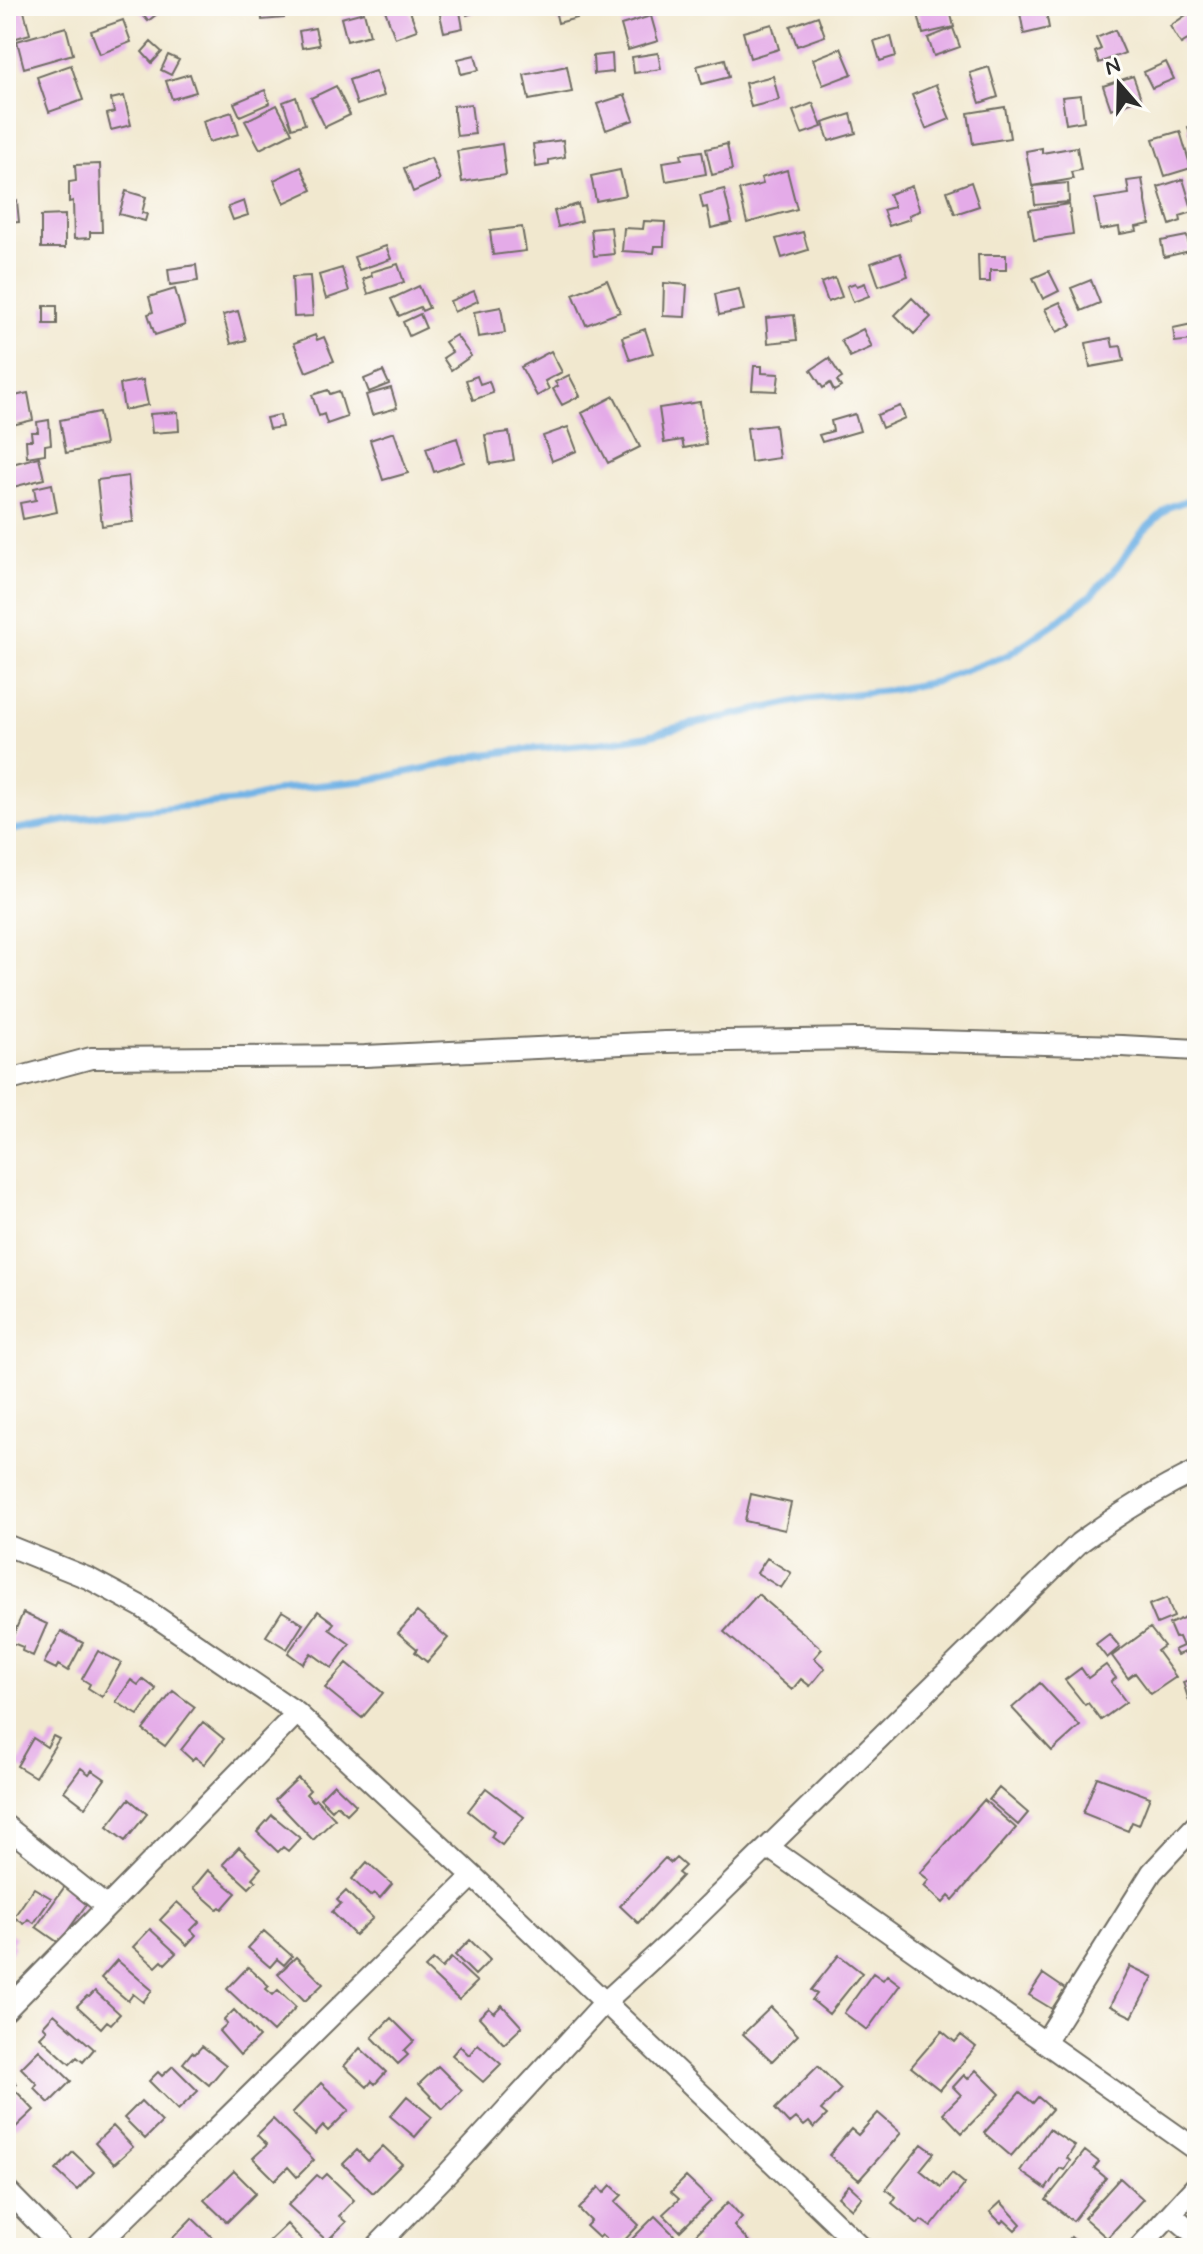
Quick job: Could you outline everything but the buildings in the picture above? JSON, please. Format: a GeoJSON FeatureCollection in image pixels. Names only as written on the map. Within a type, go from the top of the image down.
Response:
{"type":"FeatureCollection","features":[{"type":"Feature","properties":{"kind":"street"},"geometry":{"type":"LineString","coordinates":[[6,1081],[91,1058],[365,1056],[665,1042],[859,1039],[1197,1050]]}},
{"type":"Feature","properties":{"kind":"street"},"geometry":{"type":"LineString","coordinates":[[375,2248],[604,2003],[677,1936],[1079,1543],[1118,1514],[1166,1485],[1197,1471]]}},
{"type":"Feature","properties":{"kind":"street"},"geometry":{"type":"LineString","coordinates":[[6,1545],[90,1579],[142,1607],[297,1713],[473,1876],[847,2243]]}},
{"type":"Feature","properties":{"kind":"street"},"geometry":{"type":"LineString","coordinates":[[6,2010],[297,1713]]}},
{"type":"Feature","properties":{"kind":"street"},"geometry":{"type":"LineString","coordinates":[[1045,2042],[1152,1872],[1197,1824]]}},
{"type":"Feature","properties":{"kind":"street"},"geometry":{"type":"LineString","coordinates":[[6,1826],[107,1907]]}},
{"type":"Feature","properties":{"kind":"street"},"geometry":{"type":"LineString","coordinates":[[768,1847],[1197,2150]]}},
{"type":"Feature","properties":{"kind":"street"},"geometry":{"type":"LineString","coordinates":[[95,2248],[473,1876]]}},
{"type":"Feature","properties":{"kind":"street"},"geometry":{"type":"LineString","coordinates":[[1139,2248],[1197,2185]]}},
{"type":"Feature","properties":{"kind":"street"},"geometry":{"type":"LineString","coordinates":[[6,2190],[63,2248]]}},
{"type":"Feature","properties":{"kind":"street"},"geometry":{"type":"LineString","coordinates":[[1171,2214],[1197,2236]]}},
{"type":"Feature","properties":{"kind":"waterway"},"geometry":{"type":"LineString","coordinates":[[6,831],[111,813],[242,801],[283,789],[363,781],[481,755],[646,736],[807,699],[934,682],[1008,655],[1059,620],[1092,594],[1119,565],[1141,533],[1169,507],[1197,497]]}}]}
